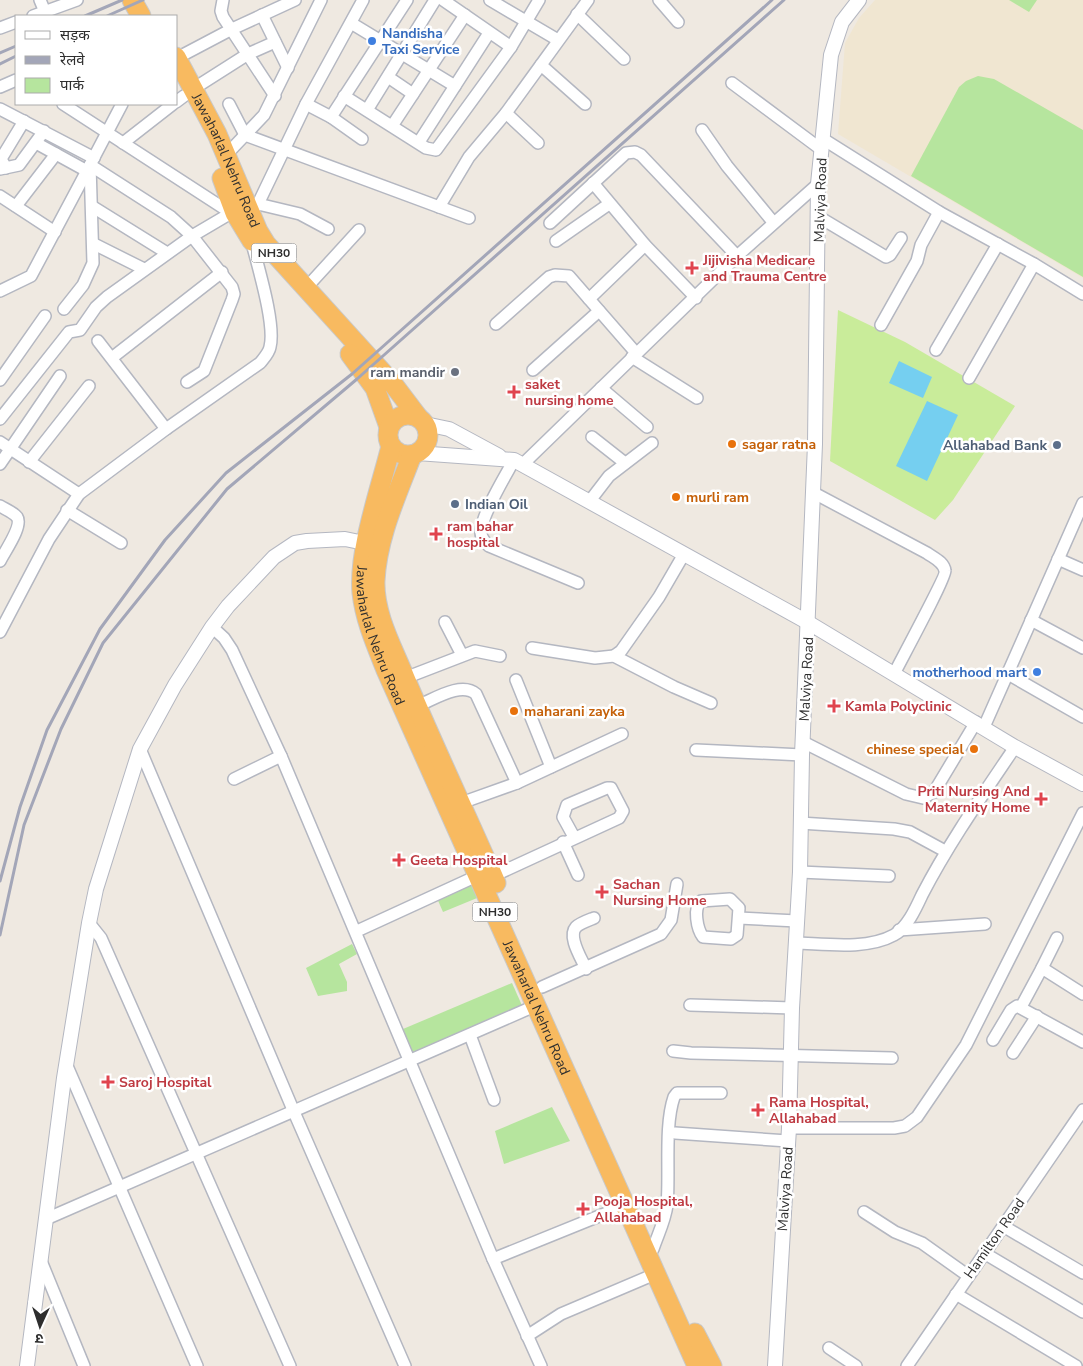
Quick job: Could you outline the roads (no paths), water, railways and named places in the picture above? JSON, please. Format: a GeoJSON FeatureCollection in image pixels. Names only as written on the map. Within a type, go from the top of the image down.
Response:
{"type":"FeatureCollection","features":[{"type":"Feature","properties":{"kind":"highway"},"geometry":{"type":"LineString","coordinates":[[132,0],[149,13]]}},
{"type":"Feature","properties":{"kind":"highway","name":"Jawaharlal Nehru Road"},"geometry":{"type":"LineString","coordinates":[[178,67],[181,94],[205,135],[243,211],[266,244],[393,384],[422,421],[428,438],[424,447],[415,454],[373,545],[361,582],[364,607],[370,629],[386,670],[486,875],[653,1249],[712,1366]]}},
{"type":"Feature","properties":{"kind":"highway","name":"Jawaharlal Nehru Road"},"geometry":{"type":"LineString","coordinates":[[181,94],[226,155],[251,239],[266,262],[362,369],[383,405],[390,427],[388,437],[391,446],[373,545],[377,602],[405,678],[462,803],[486,875]]}},
{"type":"Feature","properties":{"kind":"highway"},"geometry":{"type":"LineString","coordinates":[[390,427],[395,419],[404,415],[422,421]]}},
{"type":"Feature","properties":{"kind":"highway"},"geometry":{"type":"LineString","coordinates":[[391,446],[398,452],[415,454]]}},
{"type":"Feature","properties":{"kind":"highway","name":"Jawaharlal Nehru Road"},"geometry":{"type":"LineString","coordinates":[[539,996],[624,1206],[697,1366]]}},
{"type":"Feature","properties":{"kind":"street"},"geometry":{"type":"LineString","coordinates":[[40,0],[45,12]]}},
{"type":"Feature","properties":{"kind":"street"},"geometry":{"type":"LineString","coordinates":[[36,15],[77,0]]}},
{"type":"Feature","properties":{"kind":"street"},"geometry":{"type":"LineString","coordinates":[[223,0],[221,11],[275,96]]}},
{"type":"Feature","properties":{"kind":"street"},"geometry":{"type":"LineString","coordinates":[[178,57],[232,29],[295,0]]}},
{"type":"Feature","properties":{"kind":"street"},"geometry":{"type":"LineString","coordinates":[[226,155],[264,115],[321,0]]}},
{"type":"Feature","properties":{"kind":"street"},"geometry":{"type":"LineString","coordinates":[[0,419],[69,332],[80,330],[101,302],[192,236],[243,211],[285,150],[306,104],[363,0]]}},
{"type":"Feature","properties":{"kind":"street"},"geometry":{"type":"LineString","coordinates":[[331,117],[407,0]]}},
{"type":"Feature","properties":{"kind":"street"},"geometry":{"type":"LineString","coordinates":[[367,110],[388,77],[400,53],[435,0]]}},
{"type":"Feature","properties":{"kind":"street"},"geometry":{"type":"LineString","coordinates":[[443,0],[511,47]]}},
{"type":"Feature","properties":{"kind":"street"},"geometry":{"type":"LineString","coordinates":[[490,0],[558,40]]}},
{"type":"Feature","properties":{"kind":"street"},"geometry":{"type":"LineString","coordinates":[[344,96],[432,150],[436,150],[511,47],[539,0]]}},
{"type":"Feature","properties":{"kind":"street"},"geometry":{"type":"LineString","coordinates":[[439,207],[469,157],[506,113],[588,0]]}},
{"type":"Feature","properties":{"kind":"street"},"geometry":{"type":"LineString","coordinates":[[659,0],[678,22]]}},
{"type":"Feature","properties":{"kind":"street","name":"Malviya Road"},"geometry":{"type":"LineString","coordinates":[[774,1366],[789,1134],[792,1008],[800,872],[802,749],[814,492],[818,184],[834,47],[842,22],[859,0]]}},
{"type":"Feature","properties":{"kind":"street"},"geometry":{"type":"LineString","coordinates":[[392,126],[465,14]]}},
{"type":"Feature","properties":{"kind":"street"},"geometry":{"type":"LineString","coordinates":[[577,14],[624,59]]}},
{"type":"Feature","properties":{"kind":"street"},"geometry":{"type":"LineString","coordinates":[[262,15],[288,68]]}},
{"type":"Feature","properties":{"kind":"street"},"geometry":{"type":"LineString","coordinates":[[1,24],[15,22]]}},
{"type":"Feature","properties":{"kind":"street"},"geometry":{"type":"LineString","coordinates":[[351,23],[429,70],[470,102]]}},
{"type":"Feature","properties":{"kind":"street"},"geometry":{"type":"LineString","coordinates":[[419,142],[489,32]]}},
{"type":"Feature","properties":{"kind":"street"},"geometry":{"type":"LineString","coordinates":[[181,94],[248,54],[275,42]]}},
{"type":"Feature","properties":{"kind":"street"},"geometry":{"type":"LineString","coordinates":[[541,65],[585,104]]}},
{"type":"Feature","properties":{"kind":"street"},"geometry":{"type":"LineString","coordinates":[[388,77],[413,94]]}},
{"type":"Feature","properties":{"kind":"street"},"geometry":{"type":"LineString","coordinates":[[0,87],[15,80]]}},
{"type":"Feature","properties":{"kind":"street"},"geometry":{"type":"LineString","coordinates":[[732,83],[823,144],[1083,294]]}},
{"type":"Feature","properties":{"kind":"street"},"geometry":{"type":"LineString","coordinates":[[229,104],[245,136],[469,218]]}},
{"type":"Feature","properties":{"kind":"street"},"geometry":{"type":"LineString","coordinates":[[306,104],[331,117],[362,139]]}},
{"type":"Feature","properties":{"kind":"street"},"geometry":{"type":"LineString","coordinates":[[64,105],[122,143],[243,211],[300,214],[328,229]]}},
{"type":"Feature","properties":{"kind":"street"},"geometry":{"type":"LineString","coordinates":[[0,291],[31,276],[108,134],[118,105]]}},
{"type":"Feature","properties":{"kind":"street"},"geometry":{"type":"LineString","coordinates":[[122,143],[168,105]]}},
{"type":"Feature","properties":{"kind":"street"},"geometry":{"type":"LineString","coordinates":[[0,109],[44,131],[91,165],[171,217],[192,236],[222,272],[232,287],[234,294],[204,371],[187,382]]}},
{"type":"Feature","properties":{"kind":"street"},"geometry":{"type":"LineString","coordinates":[[506,113],[538,143]]}},
{"type":"Feature","properties":{"kind":"street"},"geometry":{"type":"LineString","coordinates":[[24,121],[2,152],[1,162],[3,168],[19,165],[44,131]]}},
{"type":"Feature","properties":{"kind":"street"},"geometry":{"type":"LineString","coordinates":[[702,130],[727,166],[773,222]]}},
{"type":"Feature","properties":{"kind":"street"},"geometry":{"type":"LineString","coordinates":[[36,142],[56,154],[91,165]]}},
{"type":"Feature","properties":{"kind":"street"},"geometry":{"type":"LineString","coordinates":[[550,223],[626,153],[635,152],[641,155],[737,256]]}},
{"type":"Feature","properties":{"kind":"street"},"geometry":{"type":"LineString","coordinates":[[16,206],[56,154]]}},
{"type":"Feature","properties":{"kind":"street"},"geometry":{"type":"LineString","coordinates":[[64,309],[83,285],[93,263],[91,165]]}},
{"type":"Feature","properties":{"kind":"street"},"geometry":{"type":"LineString","coordinates":[[593,184],[645,244],[696,298]]}},
{"type":"Feature","properties":{"kind":"street"},"geometry":{"type":"LineString","coordinates":[[578,584],[489,546],[483,541],[481,533],[482,521],[513,461],[601,388],[773,222],[818,184]]}},
{"type":"Feature","properties":{"kind":"street"},"geometry":{"type":"LineString","coordinates":[[0,196],[55,232]]}},
{"type":"Feature","properties":{"kind":"street"},"geometry":{"type":"LineString","coordinates":[[556,241],[609,204]]}},
{"type":"Feature","properties":{"kind":"street"},"geometry":{"type":"LineString","coordinates":[[93,207],[167,253]]}},
{"type":"Feature","properties":{"kind":"street"},"geometry":{"type":"LineString","coordinates":[[881,325],[917,261],[922,245],[939,212]]}},
{"type":"Feature","properties":{"kind":"street"},"geometry":{"type":"LineString","coordinates":[[819,217],[886,257],[890,255],[901,238]]}},
{"type":"Feature","properties":{"kind":"street"},"geometry":{"type":"LineString","coordinates":[[306,288],[359,230]]}},
{"type":"Feature","properties":{"kind":"street"},"geometry":{"type":"LineString","coordinates":[[0,632],[49,539],[79,494],[166,429],[260,363],[270,347],[271,330],[251,239]]}},
{"type":"Feature","properties":{"kind":"street"},"geometry":{"type":"LineString","coordinates":[[94,244],[144,269]]}},
{"type":"Feature","properties":{"kind":"street"},"geometry":{"type":"LineString","coordinates":[[589,300],[645,244]]}},
{"type":"Feature","properties":{"kind":"street"},"geometry":{"type":"LineString","coordinates":[[936,350],[998,244]]}},
{"type":"Feature","properties":{"kind":"street"},"geometry":{"type":"LineString","coordinates":[[969,378],[1034,264]]}},
{"type":"Feature","properties":{"kind":"street"},"geometry":{"type":"LineString","coordinates":[[113,357],[222,272]]}},
{"type":"Feature","properties":{"kind":"street"},"geometry":{"type":"LineString","coordinates":[[496,324],[549,277],[555,274],[569,276],[634,355],[697,398]]}},
{"type":"Feature","properties":{"kind":"street"},"geometry":{"type":"LineString","coordinates":[[533,370],[599,311]]}},
{"type":"Feature","properties":{"kind":"street"},"geometry":{"type":"LineString","coordinates":[[0,380],[44,316]]}},
{"type":"Feature","properties":{"kind":"street"},"geometry":{"type":"LineString","coordinates":[[98,341],[113,357],[166,429]]}},
{"type":"Feature","properties":{"kind":"street"},"geometry":{"type":"LineString","coordinates":[[0,464],[4,446],[60,376]]}},
{"type":"Feature","properties":{"kind":"street"},"geometry":{"type":"LineString","coordinates":[[29,462],[89,386]]}},
{"type":"Feature","properties":{"kind":"street"},"geometry":{"type":"LineString","coordinates":[[601,388],[647,427]]}},
{"type":"Feature","properties":{"kind":"street"},"geometry":{"type":"LineString","coordinates":[[422,421],[449,429],[513,461],[684,554],[809,623],[980,724],[1015,747],[1083,784]]}},
{"type":"Feature","properties":{"kind":"street"},"geometry":{"type":"LineString","coordinates":[[592,437],[625,463]]}},
{"type":"Feature","properties":{"kind":"street"},"geometry":{"type":"LineString","coordinates":[[589,502],[609,476],[652,443]]}},
{"type":"Feature","properties":{"kind":"street"},"geometry":{"type":"LineString","coordinates":[[4,446],[79,494]]}},
{"type":"Feature","properties":{"kind":"street"},"geometry":{"type":"LineString","coordinates":[[415,454],[513,461]]}},
{"type":"Feature","properties":{"kind":"street"},"geometry":{"type":"LineString","coordinates":[[814,492],[927,553],[942,564],[945,569],[944,580],[923,616],[894,674]]}},
{"type":"Feature","properties":{"kind":"street"},"geometry":{"type":"LineString","coordinates":[[0,506],[17,517],[18,522],[18,528],[0,560]]}},
{"type":"Feature","properties":{"kind":"street"},"geometry":{"type":"LineString","coordinates":[[67,510],[121,543]]}},
{"type":"Feature","properties":{"kind":"street"},"geometry":{"type":"LineString","coordinates":[[696,750],[802,749],[906,794],[923,798],[934,792],[980,724],[1008,674],[1058,559],[1082,511]]}},
{"type":"Feature","properties":{"kind":"street"},"geometry":{"type":"LineString","coordinates":[[27,1366],[67,1066],[89,923],[96,889],[140,749],[175,685],[212,627],[228,606],[274,557],[295,543],[345,539],[373,545]]}},
{"type":"Feature","properties":{"kind":"street"},"geometry":{"type":"LineString","coordinates":[[532,648],[595,658],[614,656],[621,652],[659,597],[684,554]]}},
{"type":"Feature","properties":{"kind":"street"},"geometry":{"type":"LineString","coordinates":[[1058,559],[1083,570]]}},
{"type":"Feature","properties":{"kind":"street"},"geometry":{"type":"LineString","coordinates":[[1031,620],[1083,648]]}},
{"type":"Feature","properties":{"kind":"street"},"geometry":{"type":"LineString","coordinates":[[445,622],[462,655]]}},
{"type":"Feature","properties":{"kind":"street"},"geometry":{"type":"LineString","coordinates":[[212,627],[224,638],[232,650],[281,756],[357,932],[409,1062],[541,1366]]}},
{"type":"Feature","properties":{"kind":"street"},"geometry":{"type":"LineString","coordinates":[[405,678],[475,651],[500,656]]}},
{"type":"Feature","properties":{"kind":"street"},"geometry":{"type":"LineString","coordinates":[[614,656],[674,687],[711,703]]}},
{"type":"Feature","properties":{"kind":"street"},"geometry":{"type":"LineString","coordinates":[[1008,674],[1083,717]]}},
{"type":"Feature","properties":{"kind":"street"},"geometry":{"type":"LineString","coordinates":[[516,680],[552,767]]}},
{"type":"Feature","properties":{"kind":"street"},"geometry":{"type":"LineString","coordinates":[[417,706],[459,689],[472,690],[476,694],[517,782]]}},
{"type":"Feature","properties":{"kind":"street"},"geometry":{"type":"LineString","coordinates":[[462,803],[552,767],[622,734]]}},
{"type":"Feature","properties":{"kind":"street"},"geometry":{"type":"LineString","coordinates":[[796,943],[863,943],[895,935],[917,906],[945,851],[1015,747]]}},
{"type":"Feature","properties":{"kind":"street"},"geometry":{"type":"LineString","coordinates":[[140,749],[294,1112],[405,1366]]}},
{"type":"Feature","properties":{"kind":"street"},"geometry":{"type":"LineString","coordinates":[[234,780],[281,756]]}},
{"type":"Feature","properties":{"kind":"street"},"geometry":{"type":"LineString","coordinates":[[357,932],[486,875],[568,840],[619,818],[623,811],[614,790],[607,788],[567,805],[563,817],[568,840],[578,874]]}},
{"type":"Feature","properties":{"kind":"street"},"geometry":{"type":"LineString","coordinates":[[676,1134],[789,1134],[894,1128],[905,1126],[917,1118],[966,1045],[1083,813]]}},
{"type":"Feature","properties":{"kind":"street"},"geometry":{"type":"LineString","coordinates":[[800,823],[894,829],[910,832],[945,851]]}},
{"type":"Feature","properties":{"kind":"street"},"geometry":{"type":"LineString","coordinates":[[800,872],[889,876]]}},
{"type":"Feature","properties":{"kind":"street"},"geometry":{"type":"LineString","coordinates":[[46,1219],[470,1035],[586,969],[661,934],[667,929],[671,920],[676,884]]}},
{"type":"Feature","properties":{"kind":"street"},"geometry":{"type":"LineString","coordinates":[[730,899],[738,906],[738,918],[738,930],[734,938],[703,938],[699,931],[698,903],[701,901],[730,899]]}},
{"type":"Feature","properties":{"kind":"street"},"geometry":{"type":"LineString","coordinates":[[586,969],[574,941],[574,932],[576,927],[594,918]]}},
{"type":"Feature","properties":{"kind":"street"},"geometry":{"type":"LineString","coordinates":[[738,918],[796,921]]}},
{"type":"Feature","properties":{"kind":"street"},"geometry":{"type":"LineString","coordinates":[[89,923],[101,938],[290,1366]]}},
{"type":"Feature","properties":{"kind":"street"},"geometry":{"type":"LineString","coordinates":[[900,930],[985,924]]}},
{"type":"Feature","properties":{"kind":"street"},"geometry":{"type":"LineString","coordinates":[[1021,1007],[1057,938]]}},
{"type":"Feature","properties":{"kind":"street"},"geometry":{"type":"LineString","coordinates":[[1042,968],[1083,994]]}},
{"type":"Feature","properties":{"kind":"street"},"geometry":{"type":"LineString","coordinates":[[690,1005],[792,1008]]}},
{"type":"Feature","properties":{"kind":"street"},"geometry":{"type":"LineString","coordinates":[[993,1040],[1015,1006],[1021,1007],[1083,1042]]}},
{"type":"Feature","properties":{"kind":"street"},"geometry":{"type":"LineString","coordinates":[[1013,1053],[1038,1016]]}},
{"type":"Feature","properties":{"kind":"street"},"geometry":{"type":"LineString","coordinates":[[470,1035],[494,1100]]}},
{"type":"Feature","properties":{"kind":"street"},"geometry":{"type":"LineString","coordinates":[[673,1050],[691,1053],[892,1058]]}},
{"type":"Feature","properties":{"kind":"street"},"geometry":{"type":"LineString","coordinates":[[67,1066],[197,1366]]}},
{"type":"Feature","properties":{"kind":"street"},"geometry":{"type":"LineString","coordinates":[[653,1249],[666,1212],[674,1097],[678,1093],[684,1092],[721,1093]]}},
{"type":"Feature","properties":{"kind":"street","name":"Hamilton Road"},"geometry":{"type":"LineString","coordinates":[[907,1366],[967,1275],[1083,1110]]}},
{"type":"Feature","properties":{"kind":"street"},"geometry":{"type":"LineString","coordinates":[[493,1259],[624,1206]]}},
{"type":"Feature","properties":{"kind":"street"},"geometry":{"type":"LineString","coordinates":[[864,1212],[895,1232],[922,1243],[967,1275]]}},
{"type":"Feature","properties":{"kind":"street"},"geometry":{"type":"LineString","coordinates":[[1003,1226],[1083,1274]]}},
{"type":"Feature","properties":{"kind":"street"},"geometry":{"type":"LineString","coordinates":[[984,1253],[1083,1312]]}},
{"type":"Feature","properties":{"kind":"street"},"geometry":{"type":"LineString","coordinates":[[41,1261],[84,1366]]}},
{"type":"Feature","properties":{"kind":"street"},"geometry":{"type":"LineString","coordinates":[[527,1336],[561,1314],[655,1274]]}},
{"type":"Feature","properties":{"kind":"street"},"geometry":{"type":"LineString","coordinates":[[956,1294],[1076,1366]]}},
{"type":"Feature","properties":{"kind":"street"},"geometry":{"type":"LineString","coordinates":[[829,1348],[856,1366]]}},
{"type":"Feature","properties":{"kind":"water"},"geometry":{"type":"Polygon","coordinates":[[[899,361],[932,377],[923,398],[889,383],[899,361]]]}},
{"type":"Feature","properties":{"kind":"water"},"geometry":{"type":"Polygon","coordinates":[[[927,401],[958,415],[927,481],[896,466],[927,401]]]}},
{"type":"Feature","properties":{"kind":"railway"},"geometry":{"type":"LineString","coordinates":[[87,15],[122,0]]}},
{"type":"Feature","properties":{"kind":"railway"},"geometry":{"type":"LineString","coordinates":[[109,15],[143,0]]}},
{"type":"Feature","properties":{"kind":"railway"},"geometry":{"type":"LineString","coordinates":[[0,881],[20,807],[47,730],[100,629],[165,540],[226,473],[352,374],[772,0]]}},
{"type":"Feature","properties":{"kind":"railway"},"geometry":{"type":"LineString","coordinates":[[0,935],[24,825],[61,729],[103,643],[227,489],[357,379],[784,0]]}},
{"type":"Feature","properties":{"kind":"railway"},"geometry":{"type":"LineString","coordinates":[[0,53],[15,46]]}},
{"type":"Feature","properties":{"kind":"railway"},"geometry":{"type":"LineString","coordinates":[[0,64],[15,56]]}},
{"type":"Feature","properties":{"kind":"place","name":"Nandisha Taxi Service"},"geometry":{"type":"Point","coordinates":[372,41]}},
{"type":"Feature","properties":{"kind":"place","name":"Jijivisha Medicare and Trauma Centre"},"geometry":{"type":"Point","coordinates":[692,268]}},
{"type":"Feature","properties":{"kind":"place","name":"ram mandir"},"geometry":{"type":"Point","coordinates":[455,372]}},
{"type":"Feature","properties":{"kind":"place","name":"saket nursing home"},"geometry":{"type":"Point","coordinates":[514,392]}},
{"type":"Feature","properties":{"kind":"place","name":"sagar ratna"},"geometry":{"type":"Point","coordinates":[732,444]}},
{"type":"Feature","properties":{"kind":"place","name":"Allahabad Bank"},"geometry":{"type":"Point","coordinates":[1057,445]}},
{"type":"Feature","properties":{"kind":"place","name":"murli ram"},"geometry":{"type":"Point","coordinates":[676,497]}},
{"type":"Feature","properties":{"kind":"place","name":"Indian Oil"},"geometry":{"type":"Point","coordinates":[455,504]}},
{"type":"Feature","properties":{"kind":"place","name":"ram bahar hospital"},"geometry":{"type":"Point","coordinates":[436,534]}},
{"type":"Feature","properties":{"kind":"place","name":"motherhood mart"},"geometry":{"type":"Point","coordinates":[1037,672]}},
{"type":"Feature","properties":{"kind":"place","name":"Kamla Polyclinic"},"geometry":{"type":"Point","coordinates":[834,706]}},
{"type":"Feature","properties":{"kind":"place","name":"maharani zayka"},"geometry":{"type":"Point","coordinates":[514,711]}},
{"type":"Feature","properties":{"kind":"place","name":"chinese special"},"geometry":{"type":"Point","coordinates":[974,749]}},
{"type":"Feature","properties":{"kind":"place","name":"Priti Nursing And Maternity Home"},"geometry":{"type":"Point","coordinates":[1041,799]}},
{"type":"Feature","properties":{"kind":"place","name":"Geeta Hospital"},"geometry":{"type":"Point","coordinates":[399,860]}},
{"type":"Feature","properties":{"kind":"place","name":"Sachan Nursing Home"},"geometry":{"type":"Point","coordinates":[602,892]}},
{"type":"Feature","properties":{"kind":"place","name":"Saroj Hospital"},"geometry":{"type":"Point","coordinates":[108,1082]}},
{"type":"Feature","properties":{"kind":"place","name":"Rama Hospital, Allahabad"},"geometry":{"type":"Point","coordinates":[758,1110]}},
{"type":"Feature","properties":{"kind":"place","name":"Pooja Hospital, Allahabad"},"geometry":{"type":"Point","coordinates":[583,1209]}}]}
